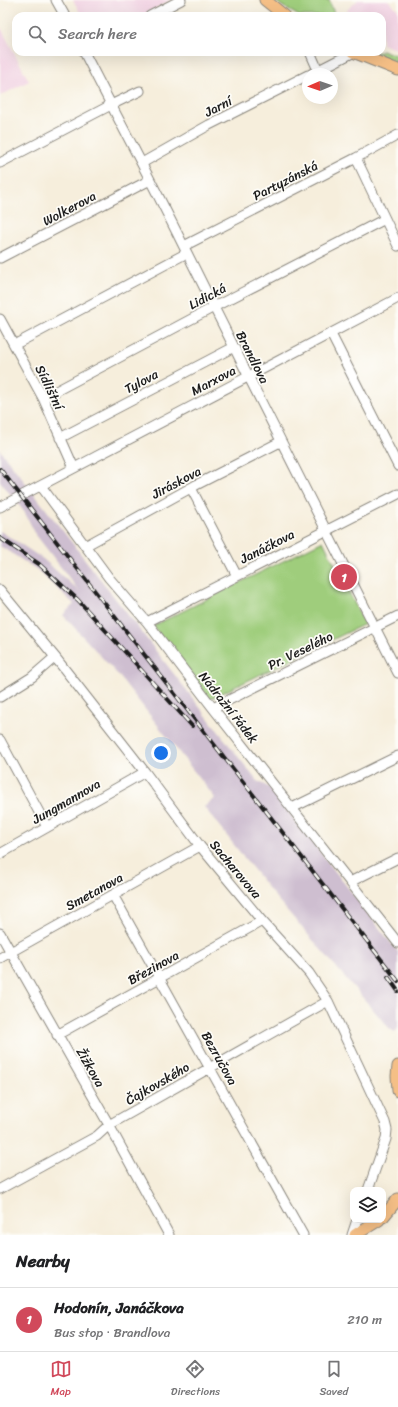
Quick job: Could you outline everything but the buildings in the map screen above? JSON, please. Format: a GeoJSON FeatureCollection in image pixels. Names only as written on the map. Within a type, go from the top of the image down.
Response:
{"type":"FeatureCollection","features":[{"type":"Feature","properties":{"kind":"main road"},"geometry":{"type":"LineString","coordinates":[[265,0],[280,12]]}},
{"type":"Feature","properties":{"kind":"main road"},"geometry":{"type":"LineString","coordinates":[[364,56],[398,70]]}},
{"type":"Feature","properties":{"kind":"main road"},"geometry":{"type":"LineString","coordinates":[[398,1066],[398,1091]]}},
{"type":"Feature","properties":{"kind":"main road"},"geometry":{"type":"LineString","coordinates":[[386,1214],[397,1203]]}},
{"type":"Feature","properties":{"kind":"main road"},"geometry":{"type":"LineString","coordinates":[[355,1235],[375,1223]]}},
{"type":"Feature","properties":{"kind":"street"},"geometry":{"type":"LineString","coordinates":[[56,0],[63,12]]}},
{"type":"Feature","properties":{"kind":"street"},"geometry":{"type":"LineString","coordinates":[[158,12],[181,0]]}},
{"type":"Feature","properties":{"kind":"street","name":"Brandlova"},"geometry":{"type":"LineString","coordinates":[[87,56],[186,249],[280,442],[398,673]]}},
{"type":"Feature","properties":{"kind":"street"},"geometry":{"type":"LineString","coordinates":[[311,56],[313,68]]}},
{"type":"Feature","properties":{"kind":"street"},"geometry":{"type":"LineString","coordinates":[[322,68],[346,56]]}},
{"type":"Feature","properties":{"kind":"street","name":"Jarní"},"geometry":{"type":"LineString","coordinates":[[142,164],[209,125],[302,78]]}},
{"type":"Feature","properties":{"kind":"street"},"geometry":{"type":"LineString","coordinates":[[0,163],[140,91]]}},
{"type":"Feature","properties":{"kind":"street","name":"Partyzánská"},"geometry":{"type":"LineString","coordinates":[[14,345],[186,249],[398,135]]}},
{"type":"Feature","properties":{"kind":"street"},"geometry":{"type":"LineString","coordinates":[[356,158],[398,246]]}},
{"type":"Feature","properties":{"kind":"street","name":"Wolkerova"},"geometry":{"type":"LineString","coordinates":[[0,258],[150,180]]}},
{"type":"Feature","properties":{"kind":"street","name":"Lidická"},"geometry":{"type":"LineString","coordinates":[[43,398],[214,307],[385,219]]}},
{"type":"Feature","properties":{"kind":"street","name":"Marxova"},"geometry":{"type":"LineString","coordinates":[[1,504],[41,486],[398,298]]}},
{"type":"Feature","properties":{"kind":"street","name":"Sídlištní"},"geometry":{"type":"LineString","coordinates":[[0,319],[43,398],[74,468]]}},
{"type":"Feature","properties":{"kind":"street"},"geometry":{"type":"LineString","coordinates":[[331,334],[398,466]]}},
{"type":"Feature","properties":{"kind":"street","name":"Tylova"},"geometry":{"type":"LineString","coordinates":[[60,438],[234,347]]}},
{"type":"Feature","properties":{"kind":"street","name":"Jiráskova"},"geometry":{"type":"LineString","coordinates":[[85,546],[280,442]]}},
{"type":"Feature","properties":{"kind":"street","name":"Nádražní řádek"},"geometry":{"type":"LineString","coordinates":[[41,486],[109,578],[147,622],[398,943]]}},
{"type":"Feature","properties":{"kind":"street"},"geometry":{"type":"LineString","coordinates":[[192,488],[237,576]]}},
{"type":"Feature","properties":{"kind":"street","name":"Janáčkova"},"geometry":{"type":"LineString","coordinates":[[147,622],[398,494]]}},
{"type":"Feature","properties":{"kind":"street","name":"Sacharovova"},"geometry":{"type":"LineString","coordinates":[[0,590],[56,657],[200,846],[262,921],[309,972],[328,1001],[385,1122],[387,1130],[386,1139],[369,1187]]}},
{"type":"Feature","properties":{"kind":"street","name":"Pr. Veselého"},"geometry":{"type":"LineString","coordinates":[[213,708],[398,616]]}},
{"type":"Feature","properties":{"kind":"street"},"geometry":{"type":"LineString","coordinates":[[0,697],[32,677],[56,657]]}},
{"type":"Feature","properties":{"kind":"street"},"geometry":{"type":"LineString","coordinates":[[0,740],[47,827]]}},
{"type":"Feature","properties":{"kind":"street"},"geometry":{"type":"LineString","coordinates":[[292,808],[398,756]]}},
{"type":"Feature","properties":{"kind":"street","name":"Jungmannova"},"geometry":{"type":"LineString","coordinates":[[0,854],[145,772]]}},
{"type":"Feature","properties":{"kind":"street","name":"Smetanova"},"geometry":{"type":"LineString","coordinates":[[0,958],[200,846]]}},
{"type":"Feature","properties":{"kind":"street"},"geometry":{"type":"LineString","coordinates":[[350,882],[398,858]]}},
{"type":"Feature","properties":{"kind":"street","name":"Bezručova"},"geometry":{"type":"LineString","coordinates":[[113,895],[210,1067],[302,1235]]}},
{"type":"Feature","properties":{"kind":"street","name":"Březinova"},"geometry":{"type":"LineString","coordinates":[[57,1035],[262,921]]}},
{"type":"Feature","properties":{"kind":"street","name":"Žižkova"},"geometry":{"type":"LineString","coordinates":[[0,933],[109,1125],[169,1235]]}},
{"type":"Feature","properties":{"kind":"street","name":"Čajkovského"},"geometry":{"type":"LineString","coordinates":[[0,1189],[97,1136],[109,1125],[328,1001]]}},
{"type":"Feature","properties":{"kind":"street"},"geometry":{"type":"LineString","coordinates":[[352,1235],[356,1223]]}},
{"type":"Feature","properties":{"kind":"shaded area"},"geometry":{"type":"Polygon","coordinates":[[[73,0],[171,0],[148,12],[80,12],[73,0]]]}},
{"type":"Feature","properties":{"kind":"shaded area"},"geometry":{"type":"Polygon","coordinates":[[[358,0],[388,0],[398,10],[398,50],[386,46],[386,12],[347,12],[358,0]]]}},
{"type":"Feature","properties":{"kind":"shaded area"},"geometry":{"type":"Polygon","coordinates":[[[0,26],[12,49],[12,56],[16,56],[29,81],[0,96],[0,26]]]}},
{"type":"Feature","properties":{"kind":"shaded area"},"geometry":{"type":"Polygon","coordinates":[[[0,450],[257,781],[270,788],[398,952],[398,1028],[395,1032],[390,1029],[277,899],[204,807],[215,798],[119,676],[63,615],[74,604],[36,569],[0,546],[0,531],[43,559],[80,592],[36,535],[25,513],[0,481],[0,450]]]}},
{"type":"Feature","properties":{"kind":"green space"},"geometry":{"type":"Polygon","coordinates":[[[274,0],[329,0],[334,12],[292,12],[274,0]]]}},
{"type":"Feature","properties":{"kind":"green space"},"geometry":{"type":"Polygon","coordinates":[[[386,52],[398,56],[398,63],[383,56],[386,56],[386,52]]]}},
{"type":"Feature","properties":{"kind":"green space"},"geometry":{"type":"Polygon","coordinates":[[[323,541],[365,624],[210,699],[153,626],[323,541]]]}},
{"type":"Feature","properties":{"kind":"railway"},"geometry":{"type":"LineString","coordinates":[[0,469],[398,981]]}},
{"type":"Feature","properties":{"kind":"railway"},"geometry":{"type":"LineString","coordinates":[[0,538],[39,564],[78,600],[192,726]]}},
{"type":"Feature","properties":{"kind":"railway"},"geometry":{"type":"LineString","coordinates":[[388,977],[398,991]]}},
{"type":"Feature","properties":{"kind":"place","name":"Hodonín, Janáčkova"},"geometry":{"type":"Point","coordinates":[344,577]}}]}
